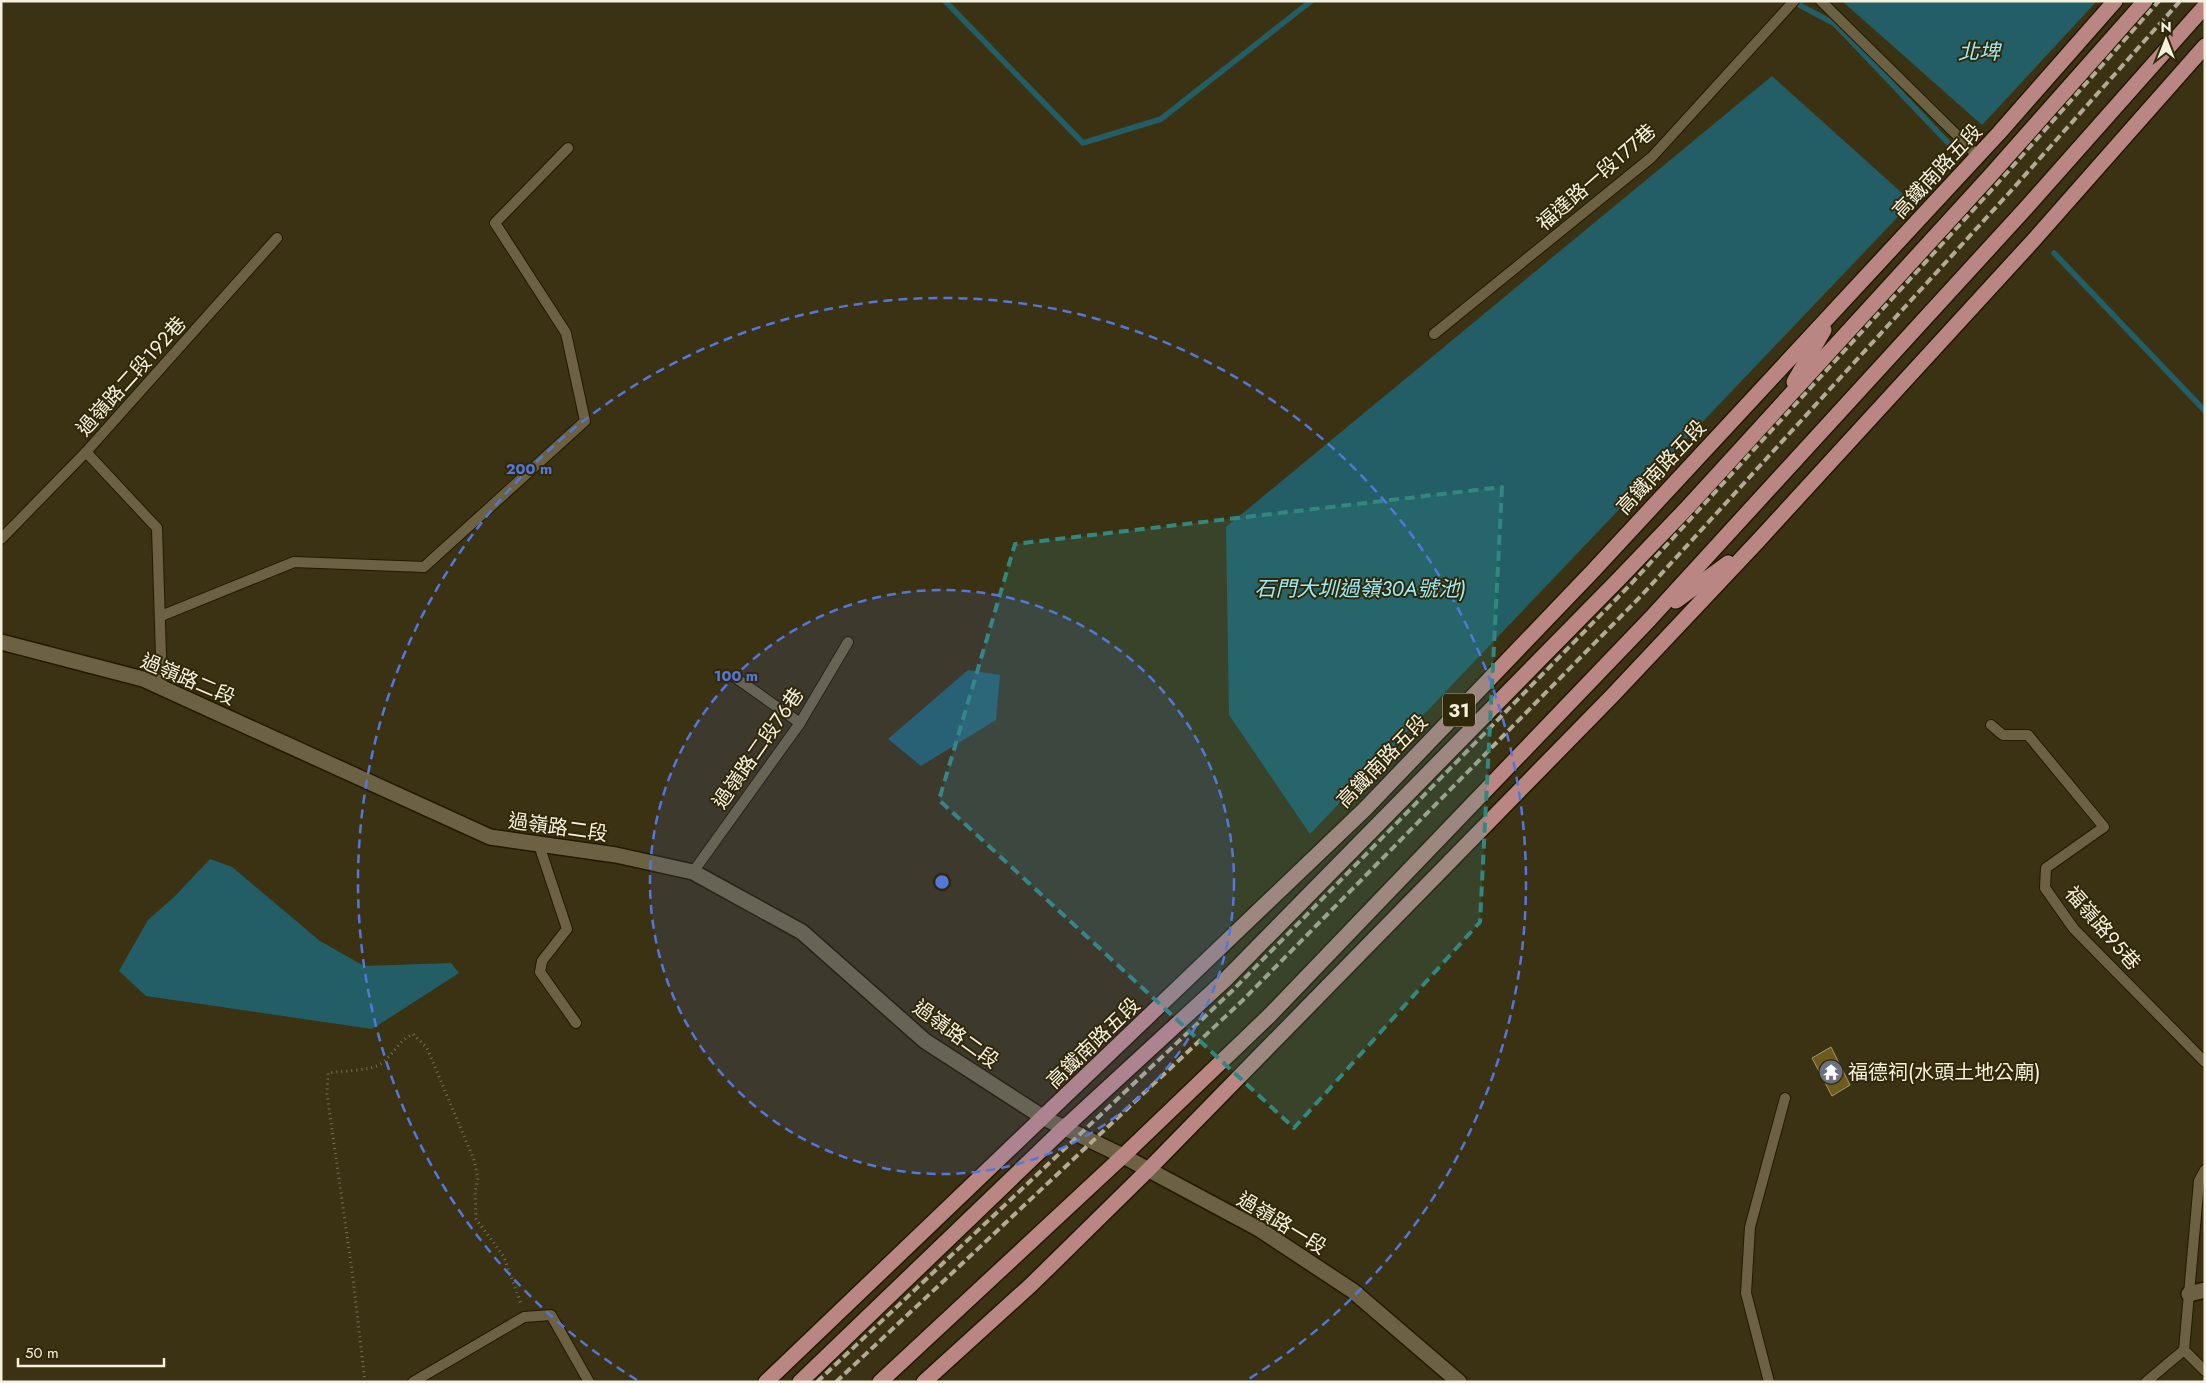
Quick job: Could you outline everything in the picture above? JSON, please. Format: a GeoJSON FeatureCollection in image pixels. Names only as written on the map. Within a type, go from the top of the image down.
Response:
{"type":"FeatureCollection","features":[{"type":"Feature","properties":{"kind":"main road","name":"高鐵南路五段"},"geometry":{"type":"LineString","coordinates":[[766,1382],[1365,809],[1592,572],[1978,156],[2116,1]]}},
{"type":"Feature","properties":{"kind":"main road","name":"高鐵南路五段"},"geometry":{"type":"LineString","coordinates":[[795,1382],[804,1378],[1063,1129],[1225,980],[1686,509],[1990,176],[2145,1]]}},
{"type":"Feature","properties":{"kind":"main road"},"geometry":{"type":"LineString","coordinates":[[880,1382],[1123,1156],[1270,1015],[1650,620],[2026,208],[2205,6]]}},
{"type":"Feature","properties":{"kind":"main road"},"geometry":{"type":"LineString","coordinates":[[924,1382],[1032,1284],[1147,1171],[1612,696],[1758,541],[2032,242],[2205,46]]}},
{"type":"Feature","properties":{"kind":"main road"},"geometry":{"type":"LineString","coordinates":[[1781,406],[1837,307]]}},
{"type":"Feature","properties":{"kind":"main road"},"geometry":{"type":"LineString","coordinates":[[1650,620],[1758,541]]}},
{"type":"Feature","properties":{"kind":"street","name":"過嶺路二段"},"geometry":{"type":"LineString","coordinates":[[1,642],[143,679],[490,837],[616,856],[693,872],[802,932],[925,1041],[1063,1129]]}},
{"type":"Feature","properties":{"kind":"street","name":"過嶺路一段"},"geometry":{"type":"LineString","coordinates":[[1063,1129],[1123,1156],[1147,1171],[1259,1229],[1353,1291],[1459,1382]]}},
{"type":"Feature","properties":{"kind":"street"},"geometry":{"type":"LineString","coordinates":[[2188,1294],[2205,1290]]}},
{"type":"Feature","properties":{"kind":"lane"},"geometry":{"type":"LineString","coordinates":[[1822,1],[1978,156]]}},
{"type":"Feature","properties":{"kind":"lane","name":"福達路一段177巷"},"geometry":{"type":"LineString","coordinates":[[1434,334],[1652,157],[1791,5]]}},
{"type":"Feature","properties":{"kind":"lane"},"geometry":{"type":"LineString","coordinates":[[161,616],[294,562],[424,567],[586,421],[566,333],[495,224],[568,148]]}},
{"type":"Feature","properties":{"kind":"lane","name":"過嶺路二段192巷"},"geometry":{"type":"LineString","coordinates":[[162,688],[157,528],[86,452],[277,238]]}},
{"type":"Feature","properties":{"kind":"lane"},"geometry":{"type":"LineString","coordinates":[[1,539],[86,452]]}},
{"type":"Feature","properties":{"kind":"lane","name":"過嶺路二段76巷"},"geometry":{"type":"LineString","coordinates":[[693,872],[800,723],[848,642]]}},
{"type":"Feature","properties":{"kind":"lane"},"geometry":{"type":"LineString","coordinates":[[736,678],[800,723]]}},
{"type":"Feature","properties":{"kind":"lane","name":"福嶺路95巷"},"geometry":{"type":"LineString","coordinates":[[1991,725],[2003,734],[2028,734],[2104,827],[2046,868],[2045,888],[2074,929],[2205,1062]]}},
{"type":"Feature","properties":{"kind":"lane"},"geometry":{"type":"LineString","coordinates":[[539,845],[567,929],[542,961],[540,972],[576,1023]]}},
{"type":"Feature","properties":{"kind":"lane"},"geometry":{"type":"LineString","coordinates":[[1769,1382],[1746,1293],[1750,1227],[1784,1098]]}},
{"type":"Feature","properties":{"kind":"lane"},"geometry":{"type":"LineString","coordinates":[[2146,1382],[2184,1350],[2199,1181],[2205,1170]]}},
{"type":"Feature","properties":{"kind":"lane"},"geometry":{"type":"LineString","coordinates":[[413,1382],[524,1317],[551,1316],[589,1382]]}},
{"type":"Feature","properties":{"kind":"lane"},"geometry":{"type":"LineString","coordinates":[[2184,1350],[2205,1371]]}},
{"type":"Feature","properties":{"kind":"path"},"geometry":{"type":"LineString","coordinates":[[365,1382],[353,1278],[327,1094],[328,1073],[380,1064],[393,1053],[401,1040],[413,1034],[427,1048],[474,1160],[478,1178],[475,1192],[476,1220],[504,1257],[516,1286],[524,1317]]}},
{"type":"Feature","properties":{"kind":"highlighted area"},"geometry":{"type":"Polygon","coordinates":[[[1502,487],[1480,922],[1294,1128],[939,800],[1015,544],[1502,487]]]}},
{"type":"Feature","properties":{"kind":"water","name":"北埤"},"geometry":{"type":"Polygon","coordinates":[[[1842,1],[2097,1],[1982,125],[1842,1]]]}},
{"type":"Feature","properties":{"kind":"water","name":"石門大圳過嶺30A號池)"},"geometry":{"type":"Polygon","coordinates":[[[1772,76],[1912,202],[1310,834],[1229,715],[1226,527],[1772,76]]]}},
{"type":"Feature","properties":{"kind":"water"},"geometry":{"type":"Polygon","coordinates":[[[968,670],[1000,675],[996,720],[921,766],[888,739],[968,670]]]}},
{"type":"Feature","properties":{"kind":"water"},"geometry":{"type":"Polygon","coordinates":[[[210,859],[232,867],[320,941],[364,966],[451,963],[459,973],[372,1029],[146,996],[119,971],[148,920],[175,896],[210,859]]]}},
{"type":"Feature","properties":{"kind":"building","name":"福德祠(水頭土地公廟)"},"geometry":{"type":"Polygon","coordinates":[[[1831,1047],[1850,1085],[1832,1096],[1812,1058],[1831,1047]]]}},
{"type":"Feature","properties":{"kind":"waterway"},"geometry":{"type":"LineString","coordinates":[[945,1],[1083,143],[1161,119],[1311,1]]}},
{"type":"Feature","properties":{"kind":"waterway"},"geometry":{"type":"LineString","coordinates":[[1792,1],[1835,24],[1953,148]]}},
{"type":"Feature","properties":{"kind":"waterway"},"geometry":{"type":"LineString","coordinates":[[2054,253],[2205,411]]}},
{"type":"Feature","properties":{"kind":"railway"},"geometry":{"type":"LineString","coordinates":[[817,1382],[1232,991],[1630,585],[1997,184],[2159,1]]}},
{"type":"Feature","properties":{"kind":"railway"},"geometry":{"type":"LineString","coordinates":[[836,1382],[1243,1000],[1641,596],[2009,193],[2180,1]]}},
{"type":"Feature","properties":{"kind":"place","name":"福德祠(水頭土地公廟)"},"geometry":{"type":"Point","coordinates":[1831,1072]}}]}
